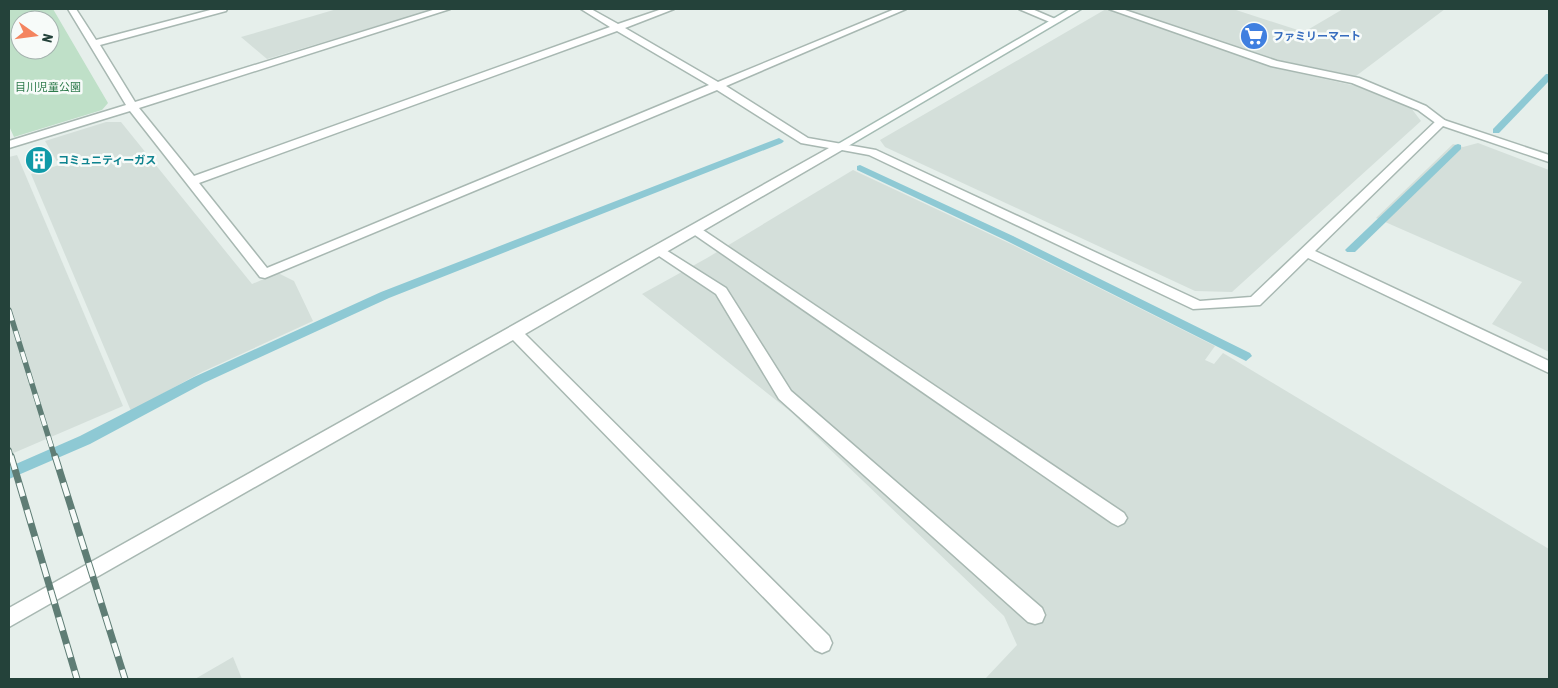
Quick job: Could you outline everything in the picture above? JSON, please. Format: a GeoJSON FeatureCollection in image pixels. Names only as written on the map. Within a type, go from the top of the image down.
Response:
{"type":"FeatureCollection","features":[{"type":"Feature","properties":{"kind":"street"},"geometry":{"type":"LineString","coordinates":[[72,9],[133,107],[266,274],[902,9]]}},
{"type":"Feature","properties":{"kind":"street"},"geometry":{"type":"LineString","coordinates":[[94,44],[223,9]]}},
{"type":"Feature","properties":{"kind":"street"},"geometry":{"type":"LineString","coordinates":[[9,145],[445,9]]}},
{"type":"Feature","properties":{"kind":"street"},"geometry":{"type":"LineString","coordinates":[[585,9],[718,86],[805,140],[872,152],[1198,306],[1255,302],[1441,122]]}},
{"type":"Feature","properties":{"kind":"street"},"geometry":{"type":"LineString","coordinates":[[192,181],[670,9]]}},
{"type":"Feature","properties":{"kind":"street"},"geometry":{"type":"LineString","coordinates":[[1024,9],[1055,20]]}},
{"type":"Feature","properties":{"kind":"street"},"geometry":{"type":"LineString","coordinates":[[9,618],[661,251],[1076,9]]}},
{"type":"Feature","properties":{"kind":"street"},"geometry":{"type":"LineString","coordinates":[[1114,9],[1275,64],[1355,80],[1422,108],[1441,122],[1549,159]]}},
{"type":"Feature","properties":{"kind":"street"},"geometry":{"type":"LineString","coordinates":[[697,230],[1118,518]]}},
{"type":"Feature","properties":{"kind":"street"},"geometry":{"type":"LineString","coordinates":[[661,251],[721,291],[786,395],[1035,615]]}},
{"type":"Feature","properties":{"kind":"street"},"geometry":{"type":"LineString","coordinates":[[1306,252],[1549,367]]}},
{"type":"Feature","properties":{"kind":"street"},"geometry":{"type":"LineString","coordinates":[[515,334],[822,643]]}},
{"type":"Feature","properties":{"kind":"shaded area"},"geometry":{"type":"Polygon","coordinates":[[[337,9],[434,9],[267,59],[241,37],[337,9]]]}},
{"type":"Feature","properties":{"kind":"shaded area"},"geometry":{"type":"Polygon","coordinates":[[[1106,9],[1280,69],[1356,86],[1411,108],[1421,121],[1232,292],[1195,291],[885,147],[880,140],[1106,9]]]}},
{"type":"Feature","properties":{"kind":"shaded area"},"geometry":{"type":"Polygon","coordinates":[[[1120,9],[1233,9],[1304,32],[1343,9],[1445,9],[1356,76],[1263,57],[1120,9]]]}},
{"type":"Feature","properties":{"kind":"shaded area"},"geometry":{"type":"Polygon","coordinates":[[[106,122],[121,122],[252,284],[278,273],[294,281],[313,321],[202,372],[131,411],[31,174],[59,165],[45,141],[106,122]]]}},
{"type":"Feature","properties":{"kind":"shaded area"},"geometry":{"type":"Polygon","coordinates":[[[1478,143],[1549,170],[1549,352],[1492,324],[1522,282],[1376,218],[1453,144],[1463,147],[1478,143]]]}},
{"type":"Feature","properties":{"kind":"shaded area"},"geometry":{"type":"Polygon","coordinates":[[[17,155],[123,406],[9,455],[9,157],[17,155]]]}},
{"type":"Feature","properties":{"kind":"shaded area"},"geometry":{"type":"Polygon","coordinates":[[[853,170],[1013,245],[1215,346],[1205,360],[1214,364],[1223,353],[1549,549],[1549,679],[985,679],[1017,645],[1004,616],[791,412],[642,294],[707,258],[853,170]]]}},
{"type":"Feature","properties":{"kind":"shaded area"},"geometry":{"type":"Polygon","coordinates":[[[233,657],[242,679],[195,679],[233,657]]]}},
{"type":"Feature","properties":{"kind":"green space","name":"目川児童公園"},"geometry":{"type":"Polygon","coordinates":[[[53,9],[10,10],[10,60],[60,60],[60,21],[108,103],[102,110],[14,137],[9,126],[9,10],[53,9]]]}},
{"type":"Feature","properties":{"kind":"waterway"},"geometry":{"type":"LineString","coordinates":[[1496,131],[1549,76]]}},
{"type":"Feature","properties":{"kind":"waterway"},"geometry":{"type":"LineString","coordinates":[[9,473],[85,440],[199,380],[385,295],[779,141]]}},
{"type":"Feature","properties":{"kind":"waterway"},"geometry":{"type":"LineString","coordinates":[[1351,250],[1458,147]]}},
{"type":"Feature","properties":{"kind":"waterway"},"geometry":{"type":"LineString","coordinates":[[860,168],[1009,238],[1246,356]]}},
{"type":"Feature","properties":{"kind":"railway"},"geometry":{"type":"LineString","coordinates":[[9,310],[55,458]]}},
{"type":"Feature","properties":{"kind":"railway"},"geometry":{"type":"LineString","coordinates":[[9,450],[11,458]]}},
{"type":"Feature","properties":{"kind":"railway"},"geometry":{"type":"LineString","coordinates":[[11,456],[77,679]]}},
{"type":"Feature","properties":{"kind":"railway"},"geometry":{"type":"LineString","coordinates":[[55,456],[125,679]]}},
{"type":"Feature","properties":{"kind":"place","name":"ファミリーマート"},"geometry":{"type":"Point","coordinates":[1254,36]}},
{"type":"Feature","properties":{"kind":"place","name":"コミュニティーガス"},"geometry":{"type":"Point","coordinates":[39,160]}}]}
